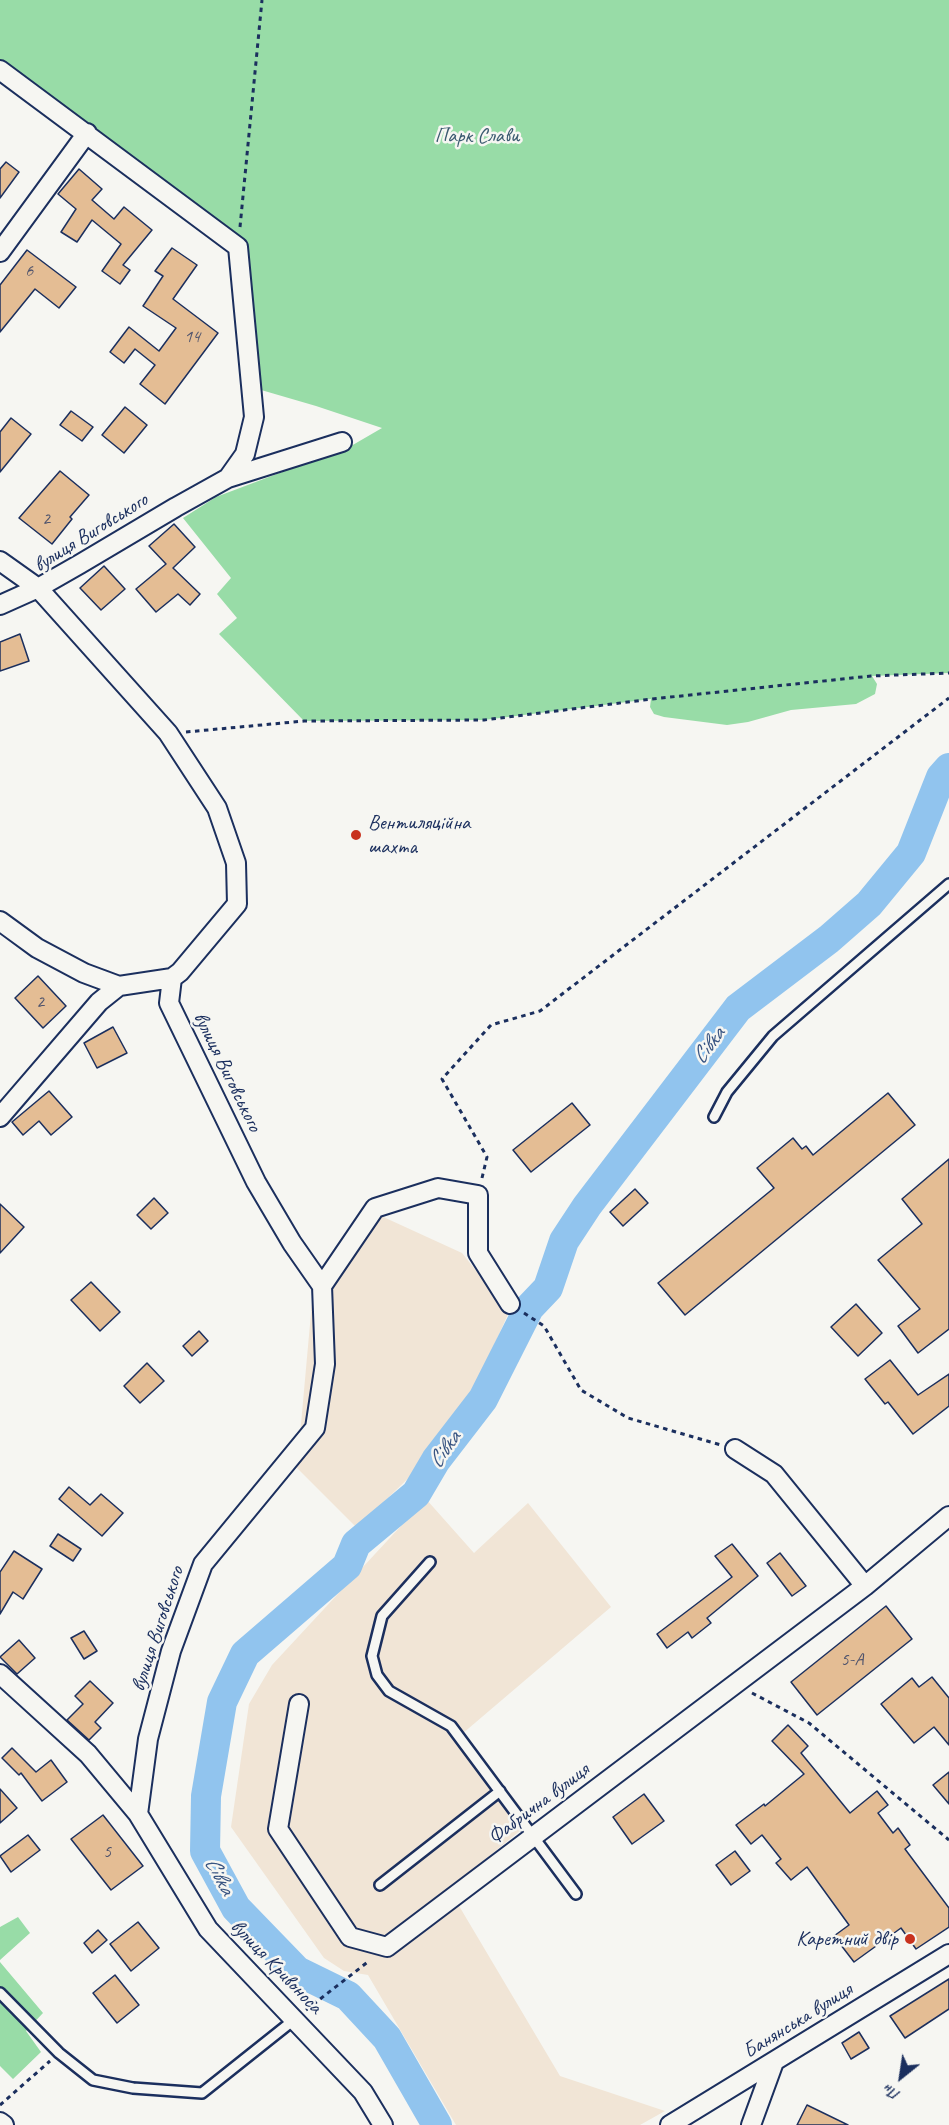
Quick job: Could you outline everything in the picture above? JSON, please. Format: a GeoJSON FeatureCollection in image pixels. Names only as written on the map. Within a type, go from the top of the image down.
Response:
{"type":"FeatureCollection","features":[{"type":"Feature","properties":{"kind":"street"},"geometry":{"type":"LineString","coordinates":[[0,70],[238,247]]}},
{"type":"Feature","properties":{"kind":"street"},"geometry":{"type":"LineString","coordinates":[[0,252],[87,134]]}},
{"type":"Feature","properties":{"kind":"street","name":"вулиця Виговського"},"geometry":{"type":"LineString","coordinates":[[228,478],[244,454],[254,417],[238,247]]}},
{"type":"Feature","properties":{"kind":"street","name":"вулиця Виговського"},"geometry":{"type":"LineString","coordinates":[[138,1814],[148,1739],[171,1651],[203,1564],[315,1428],[325,1364],[322,1286],[292,1243],[256,1182],[169,1003],[172,978],[180,972],[237,904],[236,863],[217,808],[168,734],[38,588],[228,478],[342,442]]}},
{"type":"Feature","properties":{"kind":"street"},"geometry":{"type":"LineString","coordinates":[[0,561],[38,588]]}},
{"type":"Feature","properties":{"kind":"street"},"geometry":{"type":"LineString","coordinates":[[0,605],[38,588]]}},
{"type":"Feature","properties":{"kind":"street"},"geometry":{"type":"LineString","coordinates":[[0,921],[37,948],[84,973],[119,986],[172,978]]}},
{"type":"Feature","properties":{"kind":"street"},"geometry":{"type":"LineString","coordinates":[[0,1117],[99,1002],[119,986]]}},
{"type":"Feature","properties":{"kind":"street"},"geometry":{"type":"LineString","coordinates":[[322,1286],[375,1208],[438,1188],[478,1195],[478,1253],[510,1304]]}},
{"type":"Feature","properties":{"kind":"street"},"geometry":{"type":"LineString","coordinates":[[735,1449],[774,1474],[865,1586]]}},
{"type":"Feature","properties":{"kind":"street","name":"Фабрична вулиця"},"geometry":{"type":"LineString","coordinates":[[387,1947],[865,1586],[949,1516]]}},
{"type":"Feature","properties":{"kind":"street","name":"вулиця Кривоноса"},"geometry":{"type":"LineString","coordinates":[[0,1674],[88,1754],[138,1814],[208,1929],[363,2092],[383,2125]]}},
{"type":"Feature","properties":{"kind":"street"},"geometry":{"type":"LineString","coordinates":[[299,1704],[278,1829],[350,1937],[387,1947]]}},
{"type":"Feature","properties":{"kind":"street","name":"Банянська вулиця"},"geometry":{"type":"LineString","coordinates":[[670,2125],[949,1954]]}},
{"type":"Feature","properties":{"kind":"street"},"geometry":{"type":"LineString","coordinates":[[751,2125],[774,2062]]}},
{"type":"Feature","properties":{"kind":"street"},"geometry":{"type":"LineString","coordinates":[[0,2122],[4,2125]]}},
{"type":"Feature","properties":{"kind":"lane"},"geometry":{"type":"LineString","coordinates":[[714,1117],[727,1092],[773,1035],[949,884]]}},
{"type":"Feature","properties":{"kind":"lane"},"geometry":{"type":"LineString","coordinates":[[430,1562],[382,1616],[372,1656],[377,1675],[389,1691],[451,1726],[576,1894]]}},
{"type":"Feature","properties":{"kind":"lane"},"geometry":{"type":"LineString","coordinates":[[380,1885],[500,1791]]}},
{"type":"Feature","properties":{"kind":"lane"},"geometry":{"type":"LineString","coordinates":[[0,1993],[59,2053],[93,2080],[133,2088],[202,2093],[295,2019]]}},
{"type":"Feature","properties":{"kind":"path"},"geometry":{"type":"LineString","coordinates":[[238,247],[262,0]]}},
{"type":"Feature","properties":{"kind":"path"},"geometry":{"type":"LineString","coordinates":[[168,734],[304,722],[484,720],[652,699],[871,676],[949,673]]}},
{"type":"Feature","properties":{"kind":"path"},"geometry":{"type":"LineString","coordinates":[[478,1195],[487,1156],[442,1079],[490,1025],[540,1011],[949,698]]}},
{"type":"Feature","properties":{"kind":"path"},"geometry":{"type":"LineString","coordinates":[[510,1304],[544,1326],[581,1390],[628,1418],[735,1449]]}},
{"type":"Feature","properties":{"kind":"path"},"geometry":{"type":"LineString","coordinates":[[736,1684],[810,1723],[949,1840]]}},
{"type":"Feature","properties":{"kind":"path"},"geometry":{"type":"LineString","coordinates":[[295,2019],[387,1947]]}},
{"type":"Feature","properties":{"kind":"path"},"geometry":{"type":"LineString","coordinates":[[0,2105],[59,2053]]}},
{"type":"Feature","properties":{"kind":"shaded area"},"geometry":{"type":"Polygon","coordinates":[[[379,1215],[462,1253],[509,1312],[473,1392],[427,1460],[357,1528],[297,1468],[313,1291],[379,1215]]]}},
{"type":"Feature","properties":{"kind":"shaded area"},"geometry":{"type":"Polygon","coordinates":[[[426,1499],[474,1553],[528,1503],[611,1607],[462,1734],[532,1821],[449,1889],[560,2076],[665,2111],[640,2125],[456,2125],[368,1975],[344,1971],[324,1958],[231,1827],[249,1704],[272,1665],[426,1499]]]}},
{"type":"Feature","properties":{"kind":"green space","name":"Парк Слави"},"geometry":{"type":"Polygon","coordinates":[[[0,0],[949,0],[949,673],[872,676],[877,684],[875,694],[856,704],[791,710],[748,722],[727,725],[654,714],[650,707],[651,699],[484,720],[304,721],[219,634],[237,618],[217,594],[231,578],[183,518],[216,497],[351,446],[382,428],[244,385],[233,246],[0,75],[0,0]]]}},
{"type":"Feature","properties":{"kind":"green space"},"geometry":{"type":"Polygon","coordinates":[[[18,1917],[30,1933],[0,1960],[0,1927],[18,1917]]]}},
{"type":"Feature","properties":{"kind":"green space"},"geometry":{"type":"Polygon","coordinates":[[[0,1962],[43,2013],[26,2031],[41,2052],[13,2079],[0,2066],[0,1962]]]}},
{"type":"Feature","properties":{"kind":"building"},"geometry":{"type":"Polygon","coordinates":[[[6,162],[19,172],[0,198],[0,169],[6,162]]]}},
{"type":"Feature","properties":{"kind":"building"},"geometry":{"type":"Polygon","coordinates":[[[79,169],[102,189],[92,200],[114,219],[124,207],[152,230],[123,265],[130,270],[120,284],[102,271],[121,244],[92,220],[77,242],[61,232],[76,209],[58,194],[79,169]]]}},
{"type":"Feature","properties":{"kind":"building"},"geometry":{"type":"Polygon","coordinates":[[[172,248],[197,265],[173,299],[218,333],[165,404],[140,384],[155,365],[135,349],[124,363],[110,352],[129,327],[159,351],[176,328],[143,306],[163,276],[155,271],[172,248]]]}},
{"type":"Feature","properties":{"kind":"building"},"geometry":{"type":"Polygon","coordinates":[[[27,250],[76,287],[59,308],[35,289],[0,332],[0,285],[27,250]]]}},
{"type":"Feature","properties":{"kind":"building"},"geometry":{"type":"Polygon","coordinates":[[[125,407],[147,425],[124,453],[102,435],[125,407]]]}},
{"type":"Feature","properties":{"kind":"building"},"geometry":{"type":"Polygon","coordinates":[[[71,411],[93,427],[82,441],[60,425],[71,411]]]}},
{"type":"Feature","properties":{"kind":"building"},"geometry":{"type":"Polygon","coordinates":[[[11,418],[31,434],[0,472],[0,432],[11,418]]]}},
{"type":"Feature","properties":{"kind":"building"},"geometry":{"type":"Polygon","coordinates":[[[60,471],[89,495],[70,517],[72,519],[52,544],[19,518],[60,471]]]}},
{"type":"Feature","properties":{"kind":"building"},"geometry":{"type":"Polygon","coordinates":[[[174,524],[195,547],[173,568],[200,594],[190,605],[178,594],[156,612],[136,589],[166,564],[149,546],[174,524]]]}},
{"type":"Feature","properties":{"kind":"building"},"geometry":{"type":"Polygon","coordinates":[[[104,566],[125,589],[101,610],[80,588],[104,566]]]}},
{"type":"Feature","properties":{"kind":"building"},"geometry":{"type":"Polygon","coordinates":[[[20,634],[29,661],[0,671],[0,642],[20,634]]]}},
{"type":"Feature","properties":{"kind":"building"},"geometry":{"type":"Polygon","coordinates":[[[38,976],[66,1006],[43,1028],[15,998],[38,976]]]}},
{"type":"Feature","properties":{"kind":"building"},"geometry":{"type":"Polygon","coordinates":[[[113,1027],[127,1053],[97,1068],[84,1043],[113,1027]]]}},
{"type":"Feature","properties":{"kind":"building"},"geometry":{"type":"Polygon","coordinates":[[[49,1091],[72,1117],[51,1135],[39,1121],[23,1135],[12,1122],[49,1091]]]}},
{"type":"Feature","properties":{"kind":"building"},"geometry":{"type":"Polygon","coordinates":[[[888,1093],[915,1125],[685,1315],[658,1283],[774,1188],[757,1168],[793,1138],[802,1149],[806,1146],[813,1155],[888,1093]]]}},
{"type":"Feature","properties":{"kind":"building"},"geometry":{"type":"Polygon","coordinates":[[[572,1103],[590,1125],[531,1172],[513,1150],[572,1103]]]}},
{"type":"Feature","properties":{"kind":"building"},"geometry":{"type":"Polygon","coordinates":[[[949,1159],[949,1329],[918,1353],[898,1326],[920,1309],[878,1260],[922,1224],[902,1199],[949,1159]]]}},
{"type":"Feature","properties":{"kind":"building"},"geometry":{"type":"Polygon","coordinates":[[[635,1189],[648,1203],[623,1226],[610,1212],[635,1189]]]}},
{"type":"Feature","properties":{"kind":"building"},"geometry":{"type":"Polygon","coordinates":[[[154,1198],[168,1213],[151,1229],[137,1215],[154,1198]]]}},
{"type":"Feature","properties":{"kind":"building"},"geometry":{"type":"Polygon","coordinates":[[[0,1204],[24,1227],[0,1253],[0,1204]]]}},
{"type":"Feature","properties":{"kind":"building"},"geometry":{"type":"Polygon","coordinates":[[[91,1282],[120,1312],[100,1331],[71,1300],[91,1282]]]}},
{"type":"Feature","properties":{"kind":"building"},"geometry":{"type":"Polygon","coordinates":[[[856,1304],[882,1333],[858,1356],[831,1327],[856,1304]]]}},
{"type":"Feature","properties":{"kind":"building"},"geometry":{"type":"Polygon","coordinates":[[[199,1331],[208,1341],[192,1356],[183,1346],[199,1331]]]}},
{"type":"Feature","properties":{"kind":"building"},"geometry":{"type":"Polygon","coordinates":[[[890,1360],[918,1395],[949,1374],[949,1406],[913,1434],[888,1402],[885,1404],[865,1379],[890,1360]]]}},
{"type":"Feature","properties":{"kind":"building"},"geometry":{"type":"Polygon","coordinates":[[[147,1363],[164,1381],[140,1403],[124,1386],[147,1363]]]}},
{"type":"Feature","properties":{"kind":"building"},"geometry":{"type":"Polygon","coordinates":[[[69,1487],[90,1505],[101,1494],[123,1513],[102,1536],[59,1499],[69,1487]]]}},
{"type":"Feature","properties":{"kind":"building"},"geometry":{"type":"Polygon","coordinates":[[[58,1534],[81,1549],[73,1561],[50,1546],[58,1534]]]}},
{"type":"Feature","properties":{"kind":"building"},"geometry":{"type":"Polygon","coordinates":[[[732,1544],[758,1576],[707,1618],[711,1623],[692,1638],[688,1632],[667,1648],[657,1634],[732,1577],[715,1556],[732,1544]]]}},
{"type":"Feature","properties":{"kind":"building"},"geometry":{"type":"Polygon","coordinates":[[[14,1551],[42,1569],[23,1599],[13,1592],[0,1614],[0,1572],[14,1551]]]}},
{"type":"Feature","properties":{"kind":"building"},"geometry":{"type":"Polygon","coordinates":[[[780,1553],[806,1586],[792,1596],[767,1563],[780,1553]]]}},
{"type":"Feature","properties":{"kind":"building"},"geometry":{"type":"Polygon","coordinates":[[[886,1606],[912,1639],[817,1715],[791,1682],[886,1606]]]}},
{"type":"Feature","properties":{"kind":"building"},"geometry":{"type":"Polygon","coordinates":[[[84,1631],[97,1651],[84,1659],[71,1638],[84,1631]]]}},
{"type":"Feature","properties":{"kind":"building"},"geometry":{"type":"Polygon","coordinates":[[[19,1640],[35,1658],[17,1674],[0,1657],[19,1640]]]}},
{"type":"Feature","properties":{"kind":"building"},"geometry":{"type":"Polygon","coordinates":[[[932,1677],[949,1698],[949,1745],[934,1727],[914,1743],[881,1704],[912,1678],[919,1687],[932,1677]]]}},
{"type":"Feature","properties":{"kind":"building"},"geometry":{"type":"Polygon","coordinates":[[[90,1681],[113,1703],[95,1722],[101,1728],[89,1740],[67,1720],[83,1704],[75,1696],[90,1681]]]}},
{"type":"Feature","properties":{"kind":"building"},"geometry":{"type":"Polygon","coordinates":[[[788,1725],[808,1746],[801,1753],[850,1813],[877,1791],[888,1805],[878,1813],[893,1833],[898,1828],[910,1845],[905,1849],[949,1908],[949,1927],[916,1949],[901,1928],[854,1962],[834,1936],[849,1925],[807,1867],[791,1880],[776,1863],[781,1859],[762,1835],[751,1844],[736,1825],[764,1804],[765,1806],[804,1774],[772,1741],[788,1725]]]}},
{"type":"Feature","properties":{"kind":"building"},"geometry":{"type":"Polygon","coordinates":[[[12,1748],[36,1772],[51,1760],[67,1782],[42,1801],[21,1773],[19,1775],[2,1758],[12,1748]]]}},
{"type":"Feature","properties":{"kind":"building"},"geometry":{"type":"Polygon","coordinates":[[[949,1772],[949,1804],[933,1785],[949,1772]]]}},
{"type":"Feature","properties":{"kind":"building"},"geometry":{"type":"Polygon","coordinates":[[[0,1789],[17,1808],[0,1823],[0,1789]]]}},
{"type":"Feature","properties":{"kind":"building"},"geometry":{"type":"Polygon","coordinates":[[[644,1794],[664,1821],[632,1844],[613,1817],[644,1794]]]}},
{"type":"Feature","properties":{"kind":"building"},"geometry":{"type":"Polygon","coordinates":[[[103,1815],[143,1866],[111,1890],[71,1839],[103,1815]]]}},
{"type":"Feature","properties":{"kind":"building"},"geometry":{"type":"Polygon","coordinates":[[[28,1835],[40,1850],[11,1872],[0,1856],[28,1835]]]}},
{"type":"Feature","properties":{"kind":"building"},"geometry":{"type":"Polygon","coordinates":[[[735,1851],[750,1871],[731,1885],[716,1865],[735,1851]]]}},
{"type":"Feature","properties":{"kind":"building"},"geometry":{"type":"Polygon","coordinates":[[[138,1922],[159,1948],[131,1971],[110,1944],[138,1922]]]}},
{"type":"Feature","properties":{"kind":"building"},"geometry":{"type":"Polygon","coordinates":[[[98,1930],[107,1940],[92,1953],[84,1943],[98,1930]]]}},
{"type":"Feature","properties":{"kind":"building"},"geometry":{"type":"Polygon","coordinates":[[[115,1975],[139,2005],[117,2023],[93,1993],[115,1975]]]}},
{"type":"Feature","properties":{"kind":"building"},"geometry":{"type":"Polygon","coordinates":[[[949,1979],[949,2009],[905,2038],[890,2016],[949,1979]]]}},
{"type":"Feature","properties":{"kind":"building"},"geometry":{"type":"Polygon","coordinates":[[[859,2032],[869,2048],[851,2059],[842,2043],[859,2032]]]}},
{"type":"Feature","properties":{"kind":"building"},"geometry":{"type":"Polygon","coordinates":[[[807,2105],[848,2125],[797,2125],[807,2105]]]}},
{"type":"Feature","properties":{"kind":"waterway","name":"Сівка"},"geometry":{"type":"LineString","coordinates":[[437,2125],[387,2038],[348,1996],[297,1971],[236,1908],[205,1851],[206,1796],[222,1702],[245,1654],[347,1566],[356,1544],[416,1494],[436,1460],[483,1399],[529,1308],[548,1288],[564,1241],[587,1206],[738,1008],[829,939],[869,904],[911,853],[941,777],[949,768]]}},
{"type":"Feature","properties":{"kind":"place","name":"Вентиляційна шахта"},"geometry":{"type":"Point","coordinates":[356,835]}},
{"type":"Feature","properties":{"kind":"place","name":"Каретний двір"},"geometry":{"type":"Point","coordinates":[910,1939]}}]}
